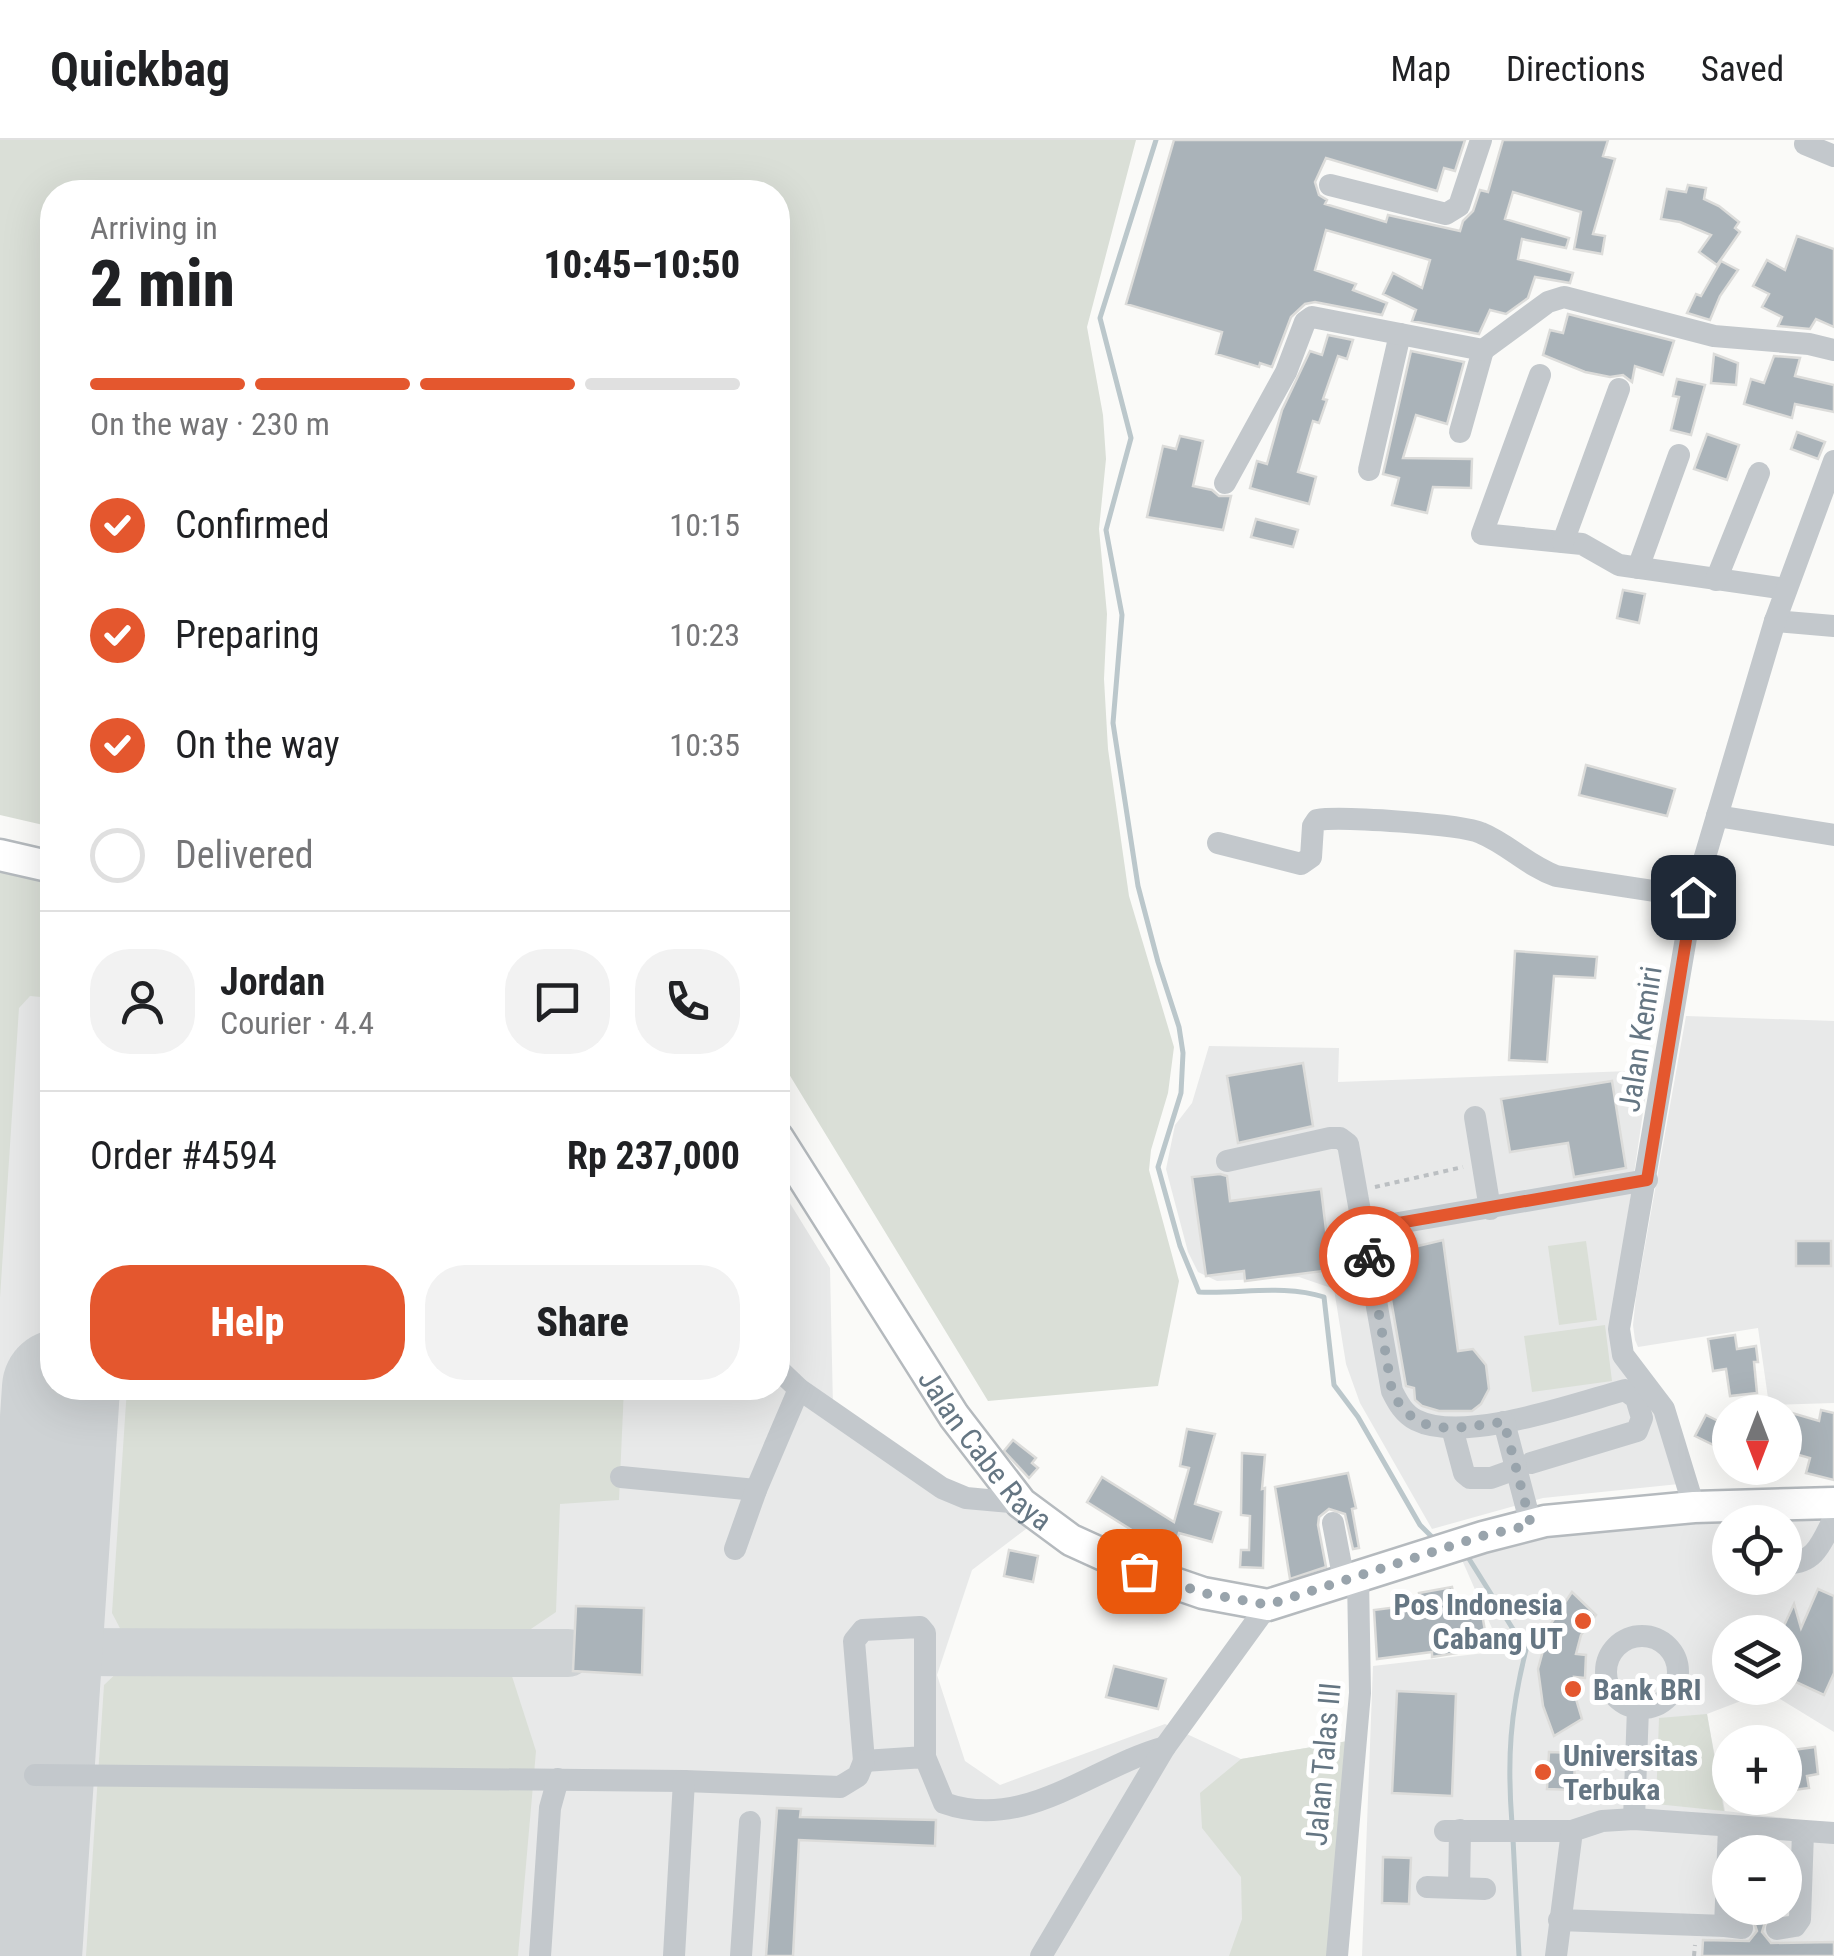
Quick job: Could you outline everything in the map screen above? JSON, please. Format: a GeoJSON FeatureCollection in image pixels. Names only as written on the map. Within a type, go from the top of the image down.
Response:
{"type":"FeatureCollection","features":[{"type":"Feature","properties":{"kind":"main road"},"geometry":{"type":"LineString","coordinates":[[0,855],[40,864]]}},
{"type":"Feature","properties":{"kind":"main road","name":"Jalan Cabe Raya"},"geometry":{"type":"LineString","coordinates":[[790,1157],[954,1416],[1021,1503],[1071,1540],[1139,1571],[1203,1593],[1268,1605],[1482,1536],[1538,1523],[1712,1509]]}},
{"type":"Feature","properties":{"kind":"main road","name":"Jalan Cabe Raya"},"geometry":{"type":"LineString","coordinates":[[1802,1507],[1834,1503]]}},
{"type":"Feature","properties":{"kind":"street"},"geometry":{"type":"LineString","coordinates":[[1330,184],[1446,214],[1453,212],[1459,206],[1481,140]]}},
{"type":"Feature","properties":{"kind":"street"},"geometry":{"type":"LineString","coordinates":[[1805,144],[1834,156]]}},
{"type":"Feature","properties":{"kind":"street"},"geometry":{"type":"LineString","coordinates":[[1460,432],[1483,350],[1548,302],[1564,297],[1714,336],[1810,344],[1834,350]]}},
{"type":"Feature","properties":{"kind":"street"},"geometry":{"type":"LineString","coordinates":[[1225,482],[1286,372],[1308,319],[1483,350]]}},
{"type":"Feature","properties":{"kind":"street"},"geometry":{"type":"LineString","coordinates":[[1368,470],[1400,334]]}},
{"type":"Feature","properties":{"kind":"street"},"geometry":{"type":"LineString","coordinates":[[1540,375],[1482,534],[1582,544],[1619,565],[1786,590]]}},
{"type":"Feature","properties":{"kind":"street"},"geometry":{"type":"LineString","coordinates":[[1563,542],[1619,389]]}},
{"type":"Feature","properties":{"kind":"street"},"geometry":{"type":"LineString","coordinates":[[1638,568],[1679,454]]}},
{"type":"Feature","properties":{"kind":"street","name":"Jalan Kemiri"},"geometry":{"type":"LineString","coordinates":[[1694,1508],[1664,1409],[1623,1355],[1619,1342],[1693,897],[1775,621],[1826,506],[1834,460]]}},
{"type":"Feature","properties":{"kind":"street"},"geometry":{"type":"LineString","coordinates":[[1716,580],[1759,473]]}},
{"type":"Feature","properties":{"kind":"street"},"geometry":{"type":"LineString","coordinates":[[1775,621],[1834,626]]}},
{"type":"Feature","properties":{"kind":"street"},"geometry":{"type":"LineString","coordinates":[[1717,816],[1834,835]]}},
{"type":"Feature","properties":{"kind":"street"},"geometry":{"type":"LineString","coordinates":[[1218,843],[1301,864],[1311,857],[1317,820],[1458,827],[1486,835],[1556,876],[1693,897]]}},
{"type":"Feature","properties":{"kind":"street"},"geometry":{"type":"LineString","coordinates":[[1475,1117],[1490,1209]]}},
{"type":"Feature","properties":{"kind":"street"},"geometry":{"type":"LineString","coordinates":[[1227,1162],[1340,1138],[1348,1144],[1392,1391],[1399,1406],[1412,1418],[1430,1426],[1452,1428],[1512,1421],[1625,1390],[1636,1398],[1642,1418],[1637,1431],[1491,1478],[1470,1478],[1464,1473],[1452,1428]]}},
{"type":"Feature","properties":{"kind":"street"},"geometry":{"type":"LineString","coordinates":[[1364,1229],[1647,1180]]}},
{"type":"Feature","properties":{"kind":"street"},"geometry":{"type":"LineString","coordinates":[[790,1381],[942,1488],[966,1498],[1021,1503]]}},
{"type":"Feature","properties":{"kind":"street"},"geometry":{"type":"LineString","coordinates":[[735,1549],[799,1390]]}},
{"type":"Feature","properties":{"kind":"street"},"geometry":{"type":"LineString","coordinates":[[1512,1421],[1538,1523]]}},
{"type":"Feature","properties":{"kind":"street"},"geometry":{"type":"LineString","coordinates":[[621,1477],[756,1490]]}},
{"type":"Feature","properties":{"kind":"street","name":"Jalan Talas III"},"geometry":{"type":"LineString","coordinates":[[1333,1523],[1351,1579],[1360,1680],[1337,1956]]}},
{"type":"Feature","properties":{"kind":"street"},"geometry":{"type":"LineString","coordinates":[[1802,1563],[1831,1534]]}},
{"type":"Feature","properties":{"kind":"street"},"geometry":{"type":"LineString","coordinates":[[1041,1956],[1165,1747],[1268,1605]]}},
{"type":"Feature","properties":{"kind":"street"},"geometry":{"type":"LineString","coordinates":[[35,1775],[558,1779],[840,1787],[858,1776],[864,1761],[854,1641],[863,1630],[920,1628],[926,1633],[925,1757],[944,1803],[972,1810],[1029,1804],[1061,1794],[1141,1754],[1165,1747]]}},
{"type":"Feature","properties":{"kind":"street"},"geometry":{"type":"LineString","coordinates":[[1634,1819],[1638,1708]]}},
{"type":"Feature","properties":{"kind":"street"},"geometry":{"type":"LineString","coordinates":[[864,1761],[925,1757]]}},
{"type":"Feature","properties":{"kind":"street"},"geometry":{"type":"LineString","coordinates":[[540,1956],[550,1808],[558,1779]]}},
{"type":"Feature","properties":{"kind":"street"},"geometry":{"type":"LineString","coordinates":[[674,1956],[684,1781]]}},
{"type":"Feature","properties":{"kind":"street"},"geometry":{"type":"LineString","coordinates":[[1459,1888],[1459,1830],[1572,1831],[1602,1820],[1634,1819],[1834,1833]]}},
{"type":"Feature","properties":{"kind":"street"},"geometry":{"type":"LineString","coordinates":[[741,1956],[750,1822]]}},
{"type":"Feature","properties":{"kind":"street"},"geometry":{"type":"LineString","coordinates":[[1729,1828],[1729,1835]]}},
{"type":"Feature","properties":{"kind":"street"},"geometry":{"type":"LineString","coordinates":[[1556,1956],[1572,1831]]}},
{"type":"Feature","properties":{"kind":"street"},"geometry":{"type":"LineString","coordinates":[[1802,1839],[1803,1832]]}},
{"type":"Feature","properties":{"kind":"street"},"geometry":{"type":"LineString","coordinates":[[1426,1887],[1484,1889]]}},
{"type":"Feature","properties":{"kind":"street"},"geometry":{"type":"LineString","coordinates":[[1559,1920],[1733,1925]]}},
{"type":"Feature","properties":{"kind":"street"},"geometry":{"type":"LineString","coordinates":[[1776,1928],[1797,1925]]}},
{"type":"Feature","properties":{"kind":"path"},"geometry":{"type":"LineString","coordinates":[[1357,1190],[1482,1162]]}},
{"type":"Feature","properties":{"kind":"shaded area"},"geometry":{"type":"Polygon","coordinates":[[[0,140],[1136,140],[1087,327],[1103,415],[1106,459],[1099,529],[1107,614],[1104,679],[1108,749],[1129,896],[1174,1047],[1168,1093],[1149,1170],[1179,1281],[1158,1386],[988,1401],[790,1076],[790,180],[40,180],[40,824],[0,815],[0,140]]]}},
{"type":"Feature","properties":{"kind":"shaded area"},"geometry":{"type":"Polygon","coordinates":[[[0,869],[40,878],[40,1400],[790,1400],[790,1203],[830,1268],[833,1407],[951,1488],[1006,1499],[1030,1526],[972,1570],[937,1675],[965,1761],[1000,1785],[1165,1724],[1241,1759],[1354,1740],[1332,1956],[0,1956],[0,869]]]}},
{"type":"Feature","properties":{"kind":"shaded area"},"geometry":{"type":"Polygon","coordinates":[[[0,869],[40,878],[40,997],[30,996],[19,1008],[0,1298],[0,869]]]}},
{"type":"Feature","properties":{"kind":"shaded area"},"geometry":{"type":"Polygon","coordinates":[[[1686,1016],[1834,1021],[1834,1403],[1802,1404],[1802,1395],[1768,1395],[1758,1328],[1638,1347],[1633,1325],[1686,1016]]]}},
{"type":"Feature","properties":{"kind":"shaded area"},"geometry":{"type":"Polygon","coordinates":[[[1209,1046],[1339,1048],[1338,1082],[1629,1071],[1626,1096],[1645,1099],[1610,1337],[1656,1414],[1679,1484],[1543,1498],[1432,1529],[1360,1403],[1346,1364],[1334,1289],[1299,1277],[1217,1281],[1198,1272],[1188,1252],[1166,1169],[1175,1125],[1192,1103],[1209,1046]]]}},
{"type":"Feature","properties":{"kind":"shaded area"},"geometry":{"type":"Polygon","coordinates":[[[1586,1241],[1597,1320],[1559,1325],[1548,1246],[1586,1241]]]}},
{"type":"Feature","properties":{"kind":"shaded area"},"geometry":{"type":"Polygon","coordinates":[[[1605,1325],[1612,1381],[1532,1392],[1524,1336],[1605,1325]]]}},
{"type":"Feature","properties":{"kind":"shaded area"},"geometry":{"type":"Polygon","coordinates":[[[126,1400],[623,1400],[619,1500],[560,1504],[556,1612],[525,1633],[123,1634],[112,1613],[126,1400]]]}},
{"type":"Feature","properties":{"kind":"shaded area","name":"Universitas Terbuka"},"geometry":{"type":"Polygon","coordinates":[[[1834,1510],[1834,1732],[1790,1705],[1802,1705],[1802,1615],[1712,1615],[1712,1705],[1730,1705],[1707,1714],[1712,1741],[1712,1815],[1759,1815],[1834,1824],[1834,1956],[1362,1956],[1373,1666],[1502,1651],[1462,1560],[1584,1528],[1712,1519],[1712,1595],[1802,1595],[1802,1512],[1834,1510]]]}},
{"type":"Feature","properties":{"kind":"shaded area"},"geometry":{"type":"Polygon","coordinates":[[[125,1665],[510,1670],[536,1751],[518,1956],[86,1956],[104,1685],[125,1665]]]}},
{"type":"Feature","properties":{"kind":"shaded area"},"geometry":{"type":"Polygon","coordinates":[[[1707,1714],[1712,1743],[1712,1810],[1656,1804],[1659,1718],[1707,1714]]]}},
{"type":"Feature","properties":{"kind":"shaded area"},"geometry":{"type":"Polygon","coordinates":[[[1354,1740],[1332,1956],[1229,1956],[1242,1919],[1241,1877],[1202,1828],[1200,1793],[1241,1759],[1354,1740]]]}},
{"type":"Feature","properties":{"kind":"building"},"geometry":{"type":"Polygon","coordinates":[[[1174,140],[1465,140],[1455,171],[1444,168],[1437,191],[1326,158],[1315,182],[1319,195],[1327,200],[1325,204],[1386,222],[1388,215],[1460,231],[1480,190],[1488,192],[1503,140],[1608,140],[1603,156],[1615,159],[1593,234],[1605,236],[1602,254],[1574,249],[1581,212],[1513,192],[1505,219],[1569,238],[1566,248],[1522,239],[1518,259],[1573,273],[1570,283],[1535,277],[1528,298],[1506,314],[1490,310],[1479,334],[1412,321],[1416,310],[1383,294],[1393,273],[1422,288],[1430,260],[1326,230],[1315,270],[1356,284],[1353,290],[1387,303],[1382,315],[1315,302],[1305,304],[1291,317],[1272,367],[1260,363],[1259,367],[1216,354],[1222,332],[1126,304],[1174,140]]]}},
{"type":"Feature","properties":{"kind":"building"},"geometry":{"type":"Polygon","coordinates":[[[1688,185],[1706,188],[1704,199],[1739,222],[1735,228],[1740,232],[1717,265],[1699,252],[1711,235],[1661,219],[1667,189],[1686,192],[1688,185]]]}},
{"type":"Feature","properties":{"kind":"building"},"geometry":{"type":"Polygon","coordinates":[[[1797,236],[1834,249],[1834,327],[1816,319],[1810,329],[1778,326],[1782,317],[1762,307],[1769,294],[1753,286],[1767,260],[1785,270],[1797,236]]]}},
{"type":"Feature","properties":{"kind":"building"},"geometry":{"type":"Polygon","coordinates":[[[1721,261],[1738,270],[1720,296],[1710,320],[1687,313],[1696,294],[1701,296],[1721,261]]]}},
{"type":"Feature","properties":{"kind":"building"},"geometry":{"type":"Polygon","coordinates":[[[1568,314],[1674,341],[1663,375],[1635,366],[1632,382],[1623,375],[1610,377],[1585,372],[1543,355],[1550,330],[1563,333],[1568,314]]]}},
{"type":"Feature","properties":{"kind":"building"},"geometry":{"type":"Polygon","coordinates":[[[1328,335],[1353,340],[1347,359],[1338,356],[1323,399],[1327,400],[1319,423],[1313,421],[1298,472],[1316,477],[1309,504],[1250,488],[1257,461],[1267,464],[1282,410],[1310,351],[1322,355],[1328,335]]]}},
{"type":"Feature","properties":{"kind":"building"},"geometry":{"type":"Polygon","coordinates":[[[1411,351],[1464,362],[1447,424],[1416,415],[1403,458],[1472,459],[1471,488],[1433,487],[1427,513],[1392,505],[1399,478],[1383,474],[1411,351]]]}},
{"type":"Feature","properties":{"kind":"building"},"geometry":{"type":"Polygon","coordinates":[[[1714,354],[1738,363],[1736,385],[1711,383],[1714,354]]]}},
{"type":"Feature","properties":{"kind":"building"},"geometry":{"type":"Polygon","coordinates":[[[1774,356],[1800,358],[1795,376],[1834,385],[1834,412],[1795,404],[1792,418],[1744,404],[1751,379],[1764,383],[1774,356]]]}},
{"type":"Feature","properties":{"kind":"building"},"geometry":{"type":"Polygon","coordinates":[[[1677,379],[1705,385],[1691,435],[1671,430],[1679,397],[1673,396],[1677,379]]]}},
{"type":"Feature","properties":{"kind":"building"},"geometry":{"type":"Polygon","coordinates":[[[1797,432],[1825,442],[1818,459],[1791,449],[1797,432]]]}},
{"type":"Feature","properties":{"kind":"building"},"geometry":{"type":"Polygon","coordinates":[[[1707,434],[1739,445],[1727,480],[1694,469],[1707,434]]]}},
{"type":"Feature","properties":{"kind":"building"},"geometry":{"type":"Polygon","coordinates":[[[1180,436],[1203,441],[1193,486],[1212,490],[1219,496],[1231,496],[1223,530],[1147,517],[1163,446],[1176,449],[1180,436]]]}},
{"type":"Feature","properties":{"kind":"building"},"geometry":{"type":"Polygon","coordinates":[[[1256,519],[1298,530],[1293,547],[1251,537],[1256,519]]]}},
{"type":"Feature","properties":{"kind":"building"},"geometry":{"type":"Polygon","coordinates":[[[1623,590],[1645,594],[1639,623],[1617,618],[1623,590]]]}},
{"type":"Feature","properties":{"kind":"building"},"geometry":{"type":"Polygon","coordinates":[[[1586,765],[1675,789],[1667,816],[1579,795],[1586,765]]]}},
{"type":"Feature","properties":{"kind":"building"},"geometry":{"type":"Polygon","coordinates":[[[1515,951],[1597,957],[1595,978],[1554,976],[1547,1062],[1509,1060],[1515,951]]]}},
{"type":"Feature","properties":{"kind":"building"},"geometry":{"type":"Polygon","coordinates":[[[1303,1063],[1313,1126],[1238,1143],[1227,1076],[1303,1063]]]}},
{"type":"Feature","properties":{"kind":"building"},"geometry":{"type":"Polygon","coordinates":[[[1612,1081],[1626,1168],[1574,1177],[1568,1143],[1510,1152],[1501,1099],[1612,1081]]]}},
{"type":"Feature","properties":{"kind":"building"},"geometry":{"type":"Polygon","coordinates":[[[1227,1176],[1230,1201],[1321,1189],[1331,1270],[1245,1281],[1244,1271],[1206,1276],[1192,1177],[1227,1176]]]}},
{"type":"Feature","properties":{"kind":"building"},"geometry":{"type":"Polygon","coordinates":[[[1416,1239],[1418,1246],[1443,1240],[1458,1351],[1473,1349],[1486,1365],[1489,1389],[1472,1411],[1439,1411],[1422,1406],[1415,1400],[1414,1388],[1406,1386],[1383,1254],[1395,1251],[1394,1243],[1416,1239]]]}},
{"type":"Feature","properties":{"kind":"building"},"geometry":{"type":"Polygon","coordinates":[[[1796,1241],[1831,1241],[1831,1266],[1796,1266],[1796,1241]]]}},
{"type":"Feature","properties":{"kind":"building"},"geometry":{"type":"Polygon","coordinates":[[[1735,1335],[1737,1349],[1756,1346],[1757,1393],[1730,1395],[1726,1369],[1713,1371],[1708,1339],[1735,1335]]]}},
{"type":"Feature","properties":{"kind":"building"},"geometry":{"type":"Polygon","coordinates":[[[1821,1410],[1834,1413],[1834,1480],[1806,1473],[1810,1458],[1802,1456],[1802,1416],[1819,1421],[1821,1410]]]}},
{"type":"Feature","properties":{"kind":"building"},"geometry":{"type":"Polygon","coordinates":[[[1706,1415],[1712,1418],[1712,1444],[1695,1436],[1706,1415]]]}},
{"type":"Feature","properties":{"kind":"building"},"geometry":{"type":"Polygon","coordinates":[[[1187,1429],[1215,1434],[1195,1504],[1221,1512],[1212,1542],[1179,1533],[1173,1556],[1087,1502],[1102,1477],[1174,1522],[1189,1468],[1180,1466],[1187,1429]]]}},
{"type":"Feature","properties":{"kind":"building"},"geometry":{"type":"Polygon","coordinates":[[[1013,1440],[1036,1458],[1032,1463],[1038,1468],[1029,1478],[1004,1451],[1013,1440]]]}},
{"type":"Feature","properties":{"kind":"building"},"geometry":{"type":"Polygon","coordinates":[[[1242,1453],[1265,1455],[1263,1568],[1240,1567],[1241,1550],[1249,1550],[1250,1516],[1241,1515],[1242,1453]]]}},
{"type":"Feature","properties":{"kind":"building"},"geometry":{"type":"Polygon","coordinates":[[[1348,1473],[1359,1548],[1353,1549],[1345,1514],[1329,1509],[1319,1517],[1318,1525],[1326,1567],[1290,1579],[1275,1487],[1348,1473]]]}},
{"type":"Feature","properties":{"kind":"building"},"geometry":{"type":"Polygon","coordinates":[[[1009,1550],[1038,1556],[1033,1582],[1004,1576],[1009,1550]]]}},
{"type":"Feature","properties":{"kind":"building"},"geometry":{"type":"Polygon","coordinates":[[[1452,1587],[1457,1613],[1481,1608],[1488,1648],[1432,1657],[1432,1652],[1377,1659],[1374,1610],[1421,1604],[1419,1593],[1452,1587]]]}},
{"type":"Feature","properties":{"kind":"building"},"geometry":{"type":"Polygon","coordinates":[[[1818,1589],[1834,1596],[1834,1673],[1824,1695],[1802,1685],[1802,1626],[1818,1589]]]}},
{"type":"Feature","properties":{"kind":"building"},"geometry":{"type":"Polygon","coordinates":[[[1572,1592],[1596,1615],[1581,1635],[1576,1654],[1586,1655],[1585,1678],[1574,1677],[1582,1719],[1554,1736],[1543,1706],[1538,1669],[1550,1625],[1572,1592]]]}},
{"type":"Feature","properties":{"kind":"building"},"geometry":{"type":"Polygon","coordinates":[[[576,1606],[644,1608],[642,1675],[573,1671],[576,1606]]]}},
{"type":"Feature","properties":{"kind":"building"},"geometry":{"type":"Polygon","coordinates":[[[1114,1666],[1166,1679],[1158,1709],[1106,1697],[1114,1666]]]}},
{"type":"Feature","properties":{"kind":"building"},"geometry":{"type":"Polygon","coordinates":[[[1397,1691],[1456,1694],[1452,1796],[1392,1793],[1397,1691]]]}},
{"type":"Feature","properties":{"kind":"building"},"geometry":{"type":"Polygon","coordinates":[[[1815,1747],[1818,1774],[1807,1776],[1809,1788],[1802,1789],[1802,1749],[1815,1747]]]}},
{"type":"Feature","properties":{"kind":"building"},"geometry":{"type":"Polygon","coordinates":[[[1549,1752],[1575,1753],[1574,1790],[1547,1789],[1549,1752]]]}},
{"type":"Feature","properties":{"kind":"building"},"geometry":{"type":"Polygon","coordinates":[[[777,1808],[801,1809],[800,1817],[936,1820],[935,1846],[799,1840],[793,1956],[766,1956],[777,1808]]]}},
{"type":"Feature","properties":{"kind":"building"},"geometry":{"type":"Polygon","coordinates":[[[1383,1857],[1411,1858],[1409,1904],[1382,1903],[1383,1857]]]}},
{"type":"Feature","properties":{"kind":"building"},"geometry":{"type":"Polygon","coordinates":[[[1755,1925],[1764,1925],[1762,1932],[1771,1943],[1834,1942],[1834,1956],[1702,1956],[1703,1940],[1749,1941],[1757,1931],[1755,1925]]]}},
{"type":"Feature","properties":{"kind":"waterway"},"geometry":{"type":"LineString","coordinates":[[1156,140],[1100,318],[1131,438],[1106,530],[1122,615],[1113,723],[1138,886],[1183,1053],[1181,1093],[1158,1167],[1180,1246],[1199,1292],[1278,1290],[1324,1297],[1334,1385],[1358,1417],[1420,1525],[1434,1539]]}},
{"type":"Feature","properties":{"kind":"waterway"},"geometry":{"type":"LineString","coordinates":[[1466,1554],[1526,1650],[1511,1736],[1512,1824]]}},
{"type":"Feature","properties":{"kind":"waterway"},"geometry":{"type":"LineString","coordinates":[[1513,1839],[1519,1956]]}},
{"type":"Feature","properties":{"kind":"taxiway"},"geometry":{"type":"LineString","coordinates":[[43,1652],[568,1653]]}},
{"type":"Feature","properties":{"kind":"runway"},"geometry":{"type":"LineString","coordinates":[[23,1956],[60,1400]]}},
{"type":"Feature","properties":{"kind":"way so far"},"geometry":{"type":"LineString","coordinates":[[1139,1571],[1203,1593],[1268,1605],[1482,1536],[1531,1525],[1504,1422],[1430,1426],[1412,1418],[1399,1406],[1392,1391],[1369,1256]]}},
{"type":"Feature","properties":{"kind":"place","name":"Pos Indonesia Cabang UT"},"geometry":{"type":"Point","coordinates":[1583,1621]}},
{"type":"Feature","properties":{"kind":"place","name":"Bank BRI"},"geometry":{"type":"Point","coordinates":[1573,1689]}},
{"type":"Feature","properties":{"kind":"place","name":"Universitas Terbuka"},"geometry":{"type":"Point","coordinates":[1543,1772]}},
{"type":"Feature","properties":{"kind":"route"},"geometry":{"type":"LineString","coordinates":[[1369,1256],[1364,1229],[1647,1180],[1693,897]]}}]}
